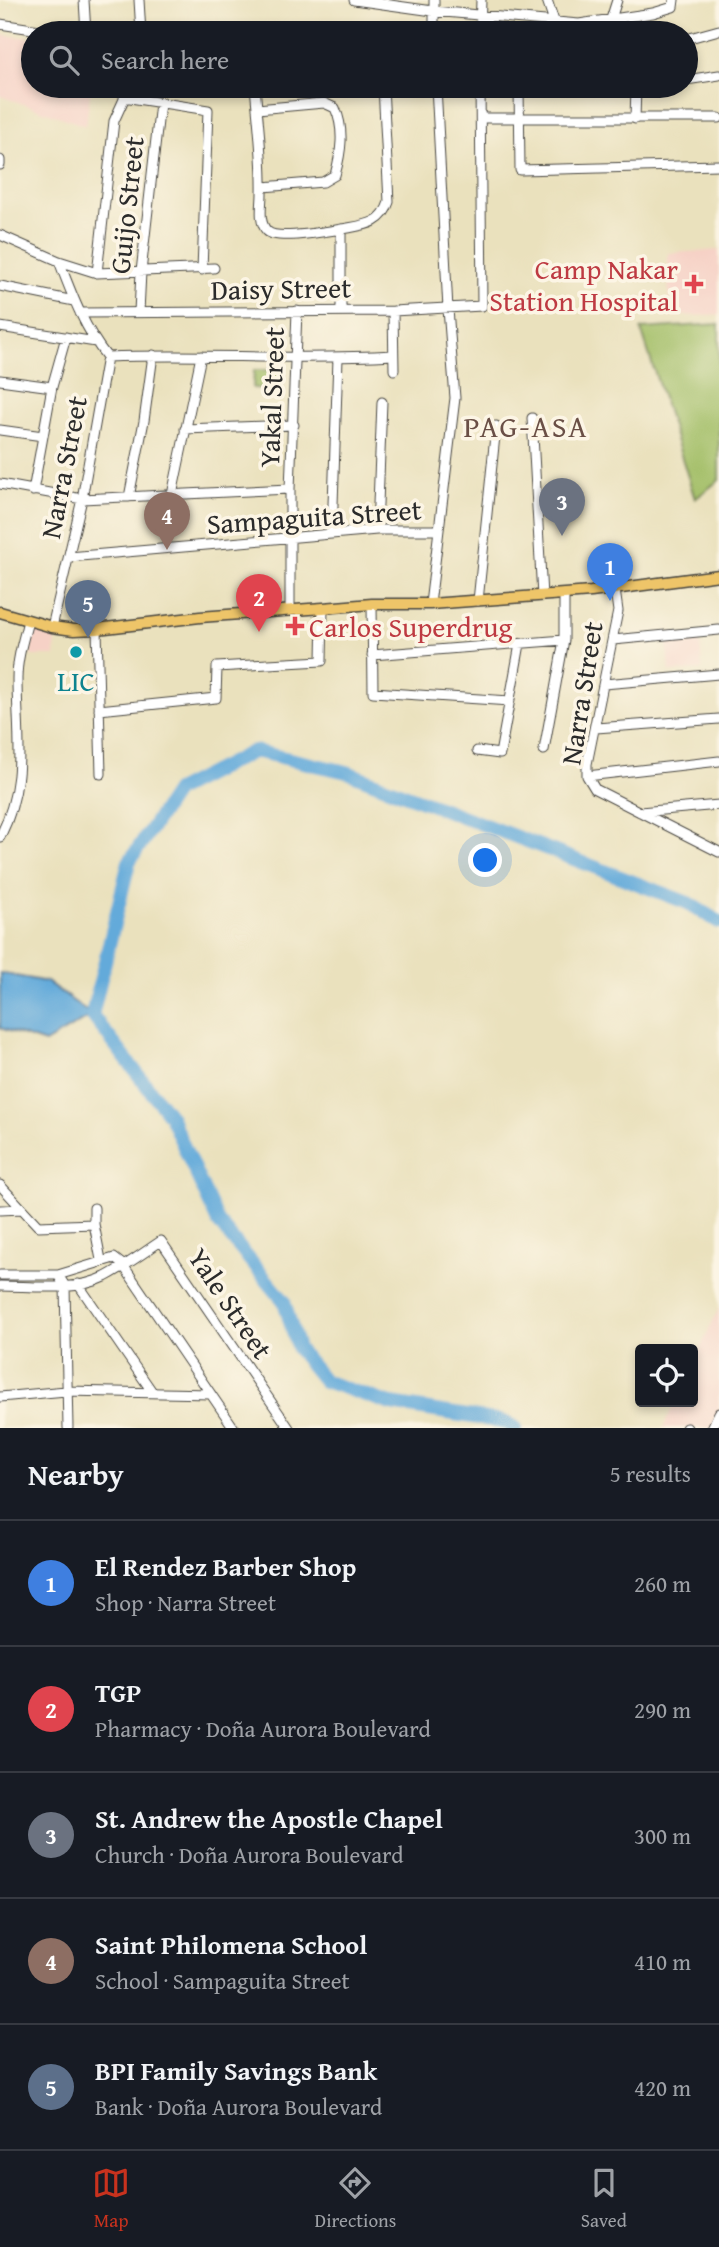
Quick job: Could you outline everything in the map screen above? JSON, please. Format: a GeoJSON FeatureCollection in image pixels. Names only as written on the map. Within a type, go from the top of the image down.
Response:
{"type":"FeatureCollection","features":[{"type":"Feature","properties":{"kind":"main road"},"geometry":{"type":"LineString","coordinates":[[0,612],[52,627],[97,629],[200,617],[372,604],[430,604],[615,590],[719,575]]}},
{"type":"Feature","properties":{"kind":"street"},"geometry":{"type":"LineString","coordinates":[[83,0],[85,21]]}},
{"type":"Feature","properties":{"kind":"street"},"geometry":{"type":"LineString","coordinates":[[139,0],[140,21]]}},
{"type":"Feature","properties":{"kind":"street"},"geometry":{"type":"LineString","coordinates":[[354,0],[391,3],[433,11],[554,21],[547,0]]}},
{"type":"Feature","properties":{"kind":"street"},"geometry":{"type":"LineString","coordinates":[[433,21],[435,0]]}},
{"type":"Feature","properties":{"kind":"street"},"geometry":{"type":"LineString","coordinates":[[480,21],[481,0]]}},
{"type":"Feature","properties":{"kind":"street"},"geometry":{"type":"LineString","coordinates":[[611,19],[617,0]]}},
{"type":"Feature","properties":{"kind":"street"},"geometry":{"type":"LineString","coordinates":[[598,21],[653,13],[673,4]]}},
{"type":"Feature","properties":{"kind":"street"},"geometry":{"type":"LineString","coordinates":[[0,24],[21,27]]}},
{"type":"Feature","properties":{"kind":"street"},"geometry":{"type":"LineString","coordinates":[[698,36],[719,30]]}},
{"type":"Feature","properties":{"kind":"street"},"geometry":{"type":"LineString","coordinates":[[698,78],[719,75]]}},
{"type":"Feature","properties":{"kind":"street"},"geometry":{"type":"LineString","coordinates":[[97,273],[114,121],[124,98]]}},
{"type":"Feature","properties":{"kind":"street"},"geometry":{"type":"LineString","coordinates":[[130,98],[208,110],[202,270]]}},
{"type":"Feature","properties":{"kind":"street"},"geometry":{"type":"LineString","coordinates":[[256,98],[263,187],[262,221],[267,231],[288,236],[378,221],[386,213],[389,202],[384,98]]}},
{"type":"Feature","properties":{"kind":"street"},"geometry":{"type":"LineString","coordinates":[[430,604],[455,398],[437,98]]}},
{"type":"Feature","properties":{"kind":"street"},"geometry":{"type":"LineString","coordinates":[[480,98],[481,118],[719,118]]}},
{"type":"Feature","properties":{"kind":"street"},"geometry":{"type":"LineString","coordinates":[[519,98],[520,170],[719,165]]}},
{"type":"Feature","properties":{"kind":"street"},"geometry":{"type":"LineString","coordinates":[[635,119],[636,98]]}},
{"type":"Feature","properties":{"kind":"street","name":"Guijo Street"},"geometry":{"type":"LineString","coordinates":[[139,312],[160,103]]}},
{"type":"Feature","properties":{"kind":"street"},"geometry":{"type":"LineString","coordinates":[[257,109],[324,103],[335,108],[340,118],[342,139],[335,175],[323,182],[263,187]]}},
{"type":"Feature","properties":{"kind":"street","name":"Daisy Street"},"geometry":{"type":"LineString","coordinates":[[80,313],[393,311],[482,306],[481,118]]}},
{"type":"Feature","properties":{"kind":"street"},"geometry":{"type":"LineString","coordinates":[[341,229],[341,310]]}},
{"type":"Feature","properties":{"kind":"street"},"geometry":{"type":"LineString","coordinates":[[0,235],[60,261],[97,273],[215,268]]}},
{"type":"Feature","properties":{"kind":"street"},"geometry":{"type":"LineString","coordinates":[[60,261],[74,301],[107,357],[153,355],[338,358],[393,355]]}},
{"type":"Feature","properties":{"kind":"street"},"geometry":{"type":"LineString","coordinates":[[0,286],[74,301]]}},
{"type":"Feature","properties":{"kind":"street","name":"Yakal Street"},"geometry":{"type":"LineString","coordinates":[[290,611],[290,489],[297,311]]}},
{"type":"Feature","properties":{"kind":"street"},"geometry":{"type":"LineString","coordinates":[[393,311],[394,370]]}},
{"type":"Feature","properties":{"kind":"street"},"geometry":{"type":"LineString","coordinates":[[0,327],[96,342]]}},
{"type":"Feature","properties":{"kind":"street"},"geometry":{"type":"LineString","coordinates":[[33,491],[52,387],[65,337]]}},
{"type":"Feature","properties":{"kind":"street"},"geometry":{"type":"LineString","coordinates":[[129,497],[144,421],[153,355]]}},
{"type":"Feature","properties":{"kind":"street"},"geometry":{"type":"LineString","coordinates":[[172,495],[201,356]]}},
{"type":"Feature","properties":{"kind":"street","name":"Narra Street"},"geometry":{"type":"LineString","coordinates":[[52,627],[82,499],[107,357]]}},
{"type":"Feature","properties":{"kind":"street"},"geometry":{"type":"LineString","coordinates":[[332,534],[338,358]]}},
{"type":"Feature","properties":{"kind":"street"},"geometry":{"type":"LineString","coordinates":[[0,380],[52,387]]}},
{"type":"Feature","properties":{"kind":"street"},"geometry":{"type":"LineString","coordinates":[[377,530],[382,401]]}},
{"type":"Feature","properties":{"kind":"street"},"geometry":{"type":"LineString","coordinates":[[532,418],[542,596]]}},
{"type":"Feature","properties":{"kind":"street"},"geometry":{"type":"LineString","coordinates":[[185,429],[294,425]]}},
{"type":"Feature","properties":{"kind":"street"},"geometry":{"type":"LineString","coordinates":[[478,601],[496,426]]}},
{"type":"Feature","properties":{"kind":"street"},"geometry":{"type":"LineString","coordinates":[[0,430],[43,436]]}},
{"type":"Feature","properties":{"kind":"street"},"geometry":{"type":"LineString","coordinates":[[0,484],[82,499],[290,489]]}},
{"type":"Feature","properties":{"kind":"street","name":"Sampaguita Street"},"geometry":{"type":"LineString","coordinates":[[69,558],[377,530],[438,530]]}},
{"type":"Feature","properties":{"kind":"street","name":"Narra Street"},"geometry":{"type":"LineString","coordinates":[[615,590],[618,611],[587,764],[587,776],[595,789],[719,852]]}},
{"type":"Feature","properties":{"kind":"street"},"geometry":{"type":"LineString","coordinates":[[544,750],[564,640],[564,594]]}},
{"type":"Feature","properties":{"kind":"street"},"geometry":{"type":"LineString","coordinates":[[372,604],[373,692],[510,701]]}},
{"type":"Feature","properties":{"kind":"street"},"geometry":{"type":"LineString","coordinates":[[99,710],[216,698],[216,667],[322,662],[323,608]]}},
{"type":"Feature","properties":{"kind":"street"},"geometry":{"type":"LineString","coordinates":[[0,837],[10,817],[18,776],[21,745],[17,678],[19,656],[28,621]]}},
{"type":"Feature","properties":{"kind":"street"},"geometry":{"type":"LineString","coordinates":[[97,629],[102,775]]}},
{"type":"Feature","properties":{"kind":"street"},"geometry":{"type":"LineString","coordinates":[[612,640],[719,630]]}},
{"type":"Feature","properties":{"kind":"street"},"geometry":{"type":"LineString","coordinates":[[372,655],[564,640]]}},
{"type":"Feature","properties":{"kind":"street"},"geometry":{"type":"LineString","coordinates":[[477,751],[499,754],[520,644]]}},
{"type":"Feature","properties":{"kind":"street"},"geometry":{"type":"LineString","coordinates":[[604,684],[719,674]]}},
{"type":"Feature","properties":{"kind":"street"},"geometry":{"type":"LineString","coordinates":[[596,728],[719,719]]}},
{"type":"Feature","properties":{"kind":"street"},"geometry":{"type":"LineString","coordinates":[[587,776],[719,761]]}},
{"type":"Feature","properties":{"kind":"street"},"geometry":{"type":"LineString","coordinates":[[638,812],[719,805]]}},
{"type":"Feature","properties":{"kind":"street"},"geometry":{"type":"LineString","coordinates":[[0,1185],[38,1226],[94,1224]]}},
{"type":"Feature","properties":{"kind":"street"},"geometry":{"type":"LineString","coordinates":[[94,1208],[94,1224],[101,1260]]}},
{"type":"Feature","properties":{"kind":"street"},"geometry":{"type":"LineString","coordinates":[[0,1210],[22,1209]]}},
{"type":"Feature","properties":{"kind":"street","name":"Yale Street"},"geometry":{"type":"LineString","coordinates":[[123,1265],[161,1241],[289,1428]]}},
{"type":"Feature","properties":{"kind":"street"},"geometry":{"type":"LineString","coordinates":[[0,1275],[58,1275],[114,1258],[123,1265],[234,1428]]}},
{"type":"Feature","properties":{"kind":"street"},"geometry":{"type":"LineString","coordinates":[[0,1286],[78,1284],[104,1277],[123,1265]]}},
{"type":"Feature","properties":{"kind":"street"},"geometry":{"type":"LineString","coordinates":[[58,1275],[65,1286],[68,1428]]}},
{"type":"Feature","properties":{"kind":"street"},"geometry":{"type":"LineString","coordinates":[[78,1284],[153,1393]]}},
{"type":"Feature","properties":{"kind":"street"},"geometry":{"type":"LineString","coordinates":[[0,1397],[66,1391],[211,1394]]}},
{"type":"Feature","properties":{"kind":"street"},"geometry":{"type":"LineString","coordinates":[[712,1428],[719,1413]]}},
{"type":"Feature","properties":{"kind":"shaded area"},"geometry":{"type":"Polygon","coordinates":[[[0,35],[21,37],[21,98],[90,98],[86,126],[0,96],[0,35]]]}},
{"type":"Feature","properties":{"kind":"shaded area","name":"Camp Nakar Station Hospital"},"geometry":{"type":"Polygon","coordinates":[[[719,250],[719,315],[669,316],[668,253],[719,250]]]}},
{"type":"Feature","properties":{"kind":"shaded area"},"geometry":{"type":"Polygon","coordinates":[[[31,628],[56,634],[55,656],[31,656],[31,628]]]}},
{"type":"Feature","properties":{"kind":"shaded area"},"geometry":{"type":"Polygon","coordinates":[[[700,639],[702,670],[670,672],[667,641],[700,639]]]}},
{"type":"Feature","properties":{"kind":"shaded area"},"geometry":{"type":"Polygon","coordinates":[[[719,1308],[719,1428],[663,1428],[673,1407],[698,1407],[698,1353],[719,1308]]]}},
{"type":"Feature","properties":{"kind":"green space"},"geometry":{"type":"Polygon","coordinates":[[[719,324],[719,480],[695,499],[641,329],[719,324]]]}},
{"type":"Feature","properties":{"kind":"green space"},"geometry":{"type":"Polygon","coordinates":[[[254,370],[281,370],[281,389],[253,388],[254,370]]]}},
{"type":"Feature","properties":{"kind":"water"},"geometry":{"type":"Polygon","coordinates":[[[0,973],[47,982],[92,1015],[45,1043],[0,1028],[0,973]]]}},
{"type":"Feature","properties":{"kind":"waterway"},"geometry":{"type":"LineString","coordinates":[[92,1015],[129,862],[176,791],[254,751],[347,772],[688,903],[719,922]]}},
{"type":"Feature","properties":{"kind":"waterway"},"geometry":{"type":"LineString","coordinates":[[92,1015],[170,1116],[218,1222],[284,1301],[298,1349],[324,1381],[391,1404],[505,1422],[515,1428]]}},
{"type":"Feature","properties":{"kind":"place","name":"Camp Nakar Station Hospital"},"geometry":{"type":"Point","coordinates":[694,284]}},
{"type":"Feature","properties":{"kind":"place","name":"St. Andrew the Apostle Chapel"},"geometry":{"type":"Point","coordinates":[562,536]}},
{"type":"Feature","properties":{"kind":"place","name":"Saint Philomena School"},"geometry":{"type":"Point","coordinates":[167,550]}},
{"type":"Feature","properties":{"kind":"place","name":"El Rendez Barber Shop"},"geometry":{"type":"Point","coordinates":[610,601]}},
{"type":"Feature","properties":{"kind":"place","name":"Carlos Superdrug"},"geometry":{"type":"Point","coordinates":[295,626]}},
{"type":"Feature","properties":{"kind":"place","name":"TGP"},"geometry":{"type":"Point","coordinates":[259,632]}},
{"type":"Feature","properties":{"kind":"place","name":"BPI Family Savings Bank"},"geometry":{"type":"Point","coordinates":[88,638]}},
{"type":"Feature","properties":{"kind":"place","name":"LIC"},"geometry":{"type":"Point","coordinates":[76,652]}},
{"type":"Feature","properties":{"kind":"district","name":"PAG-ASA"},"geometry":{"type":"Point","coordinates":[526,426]}}]}
